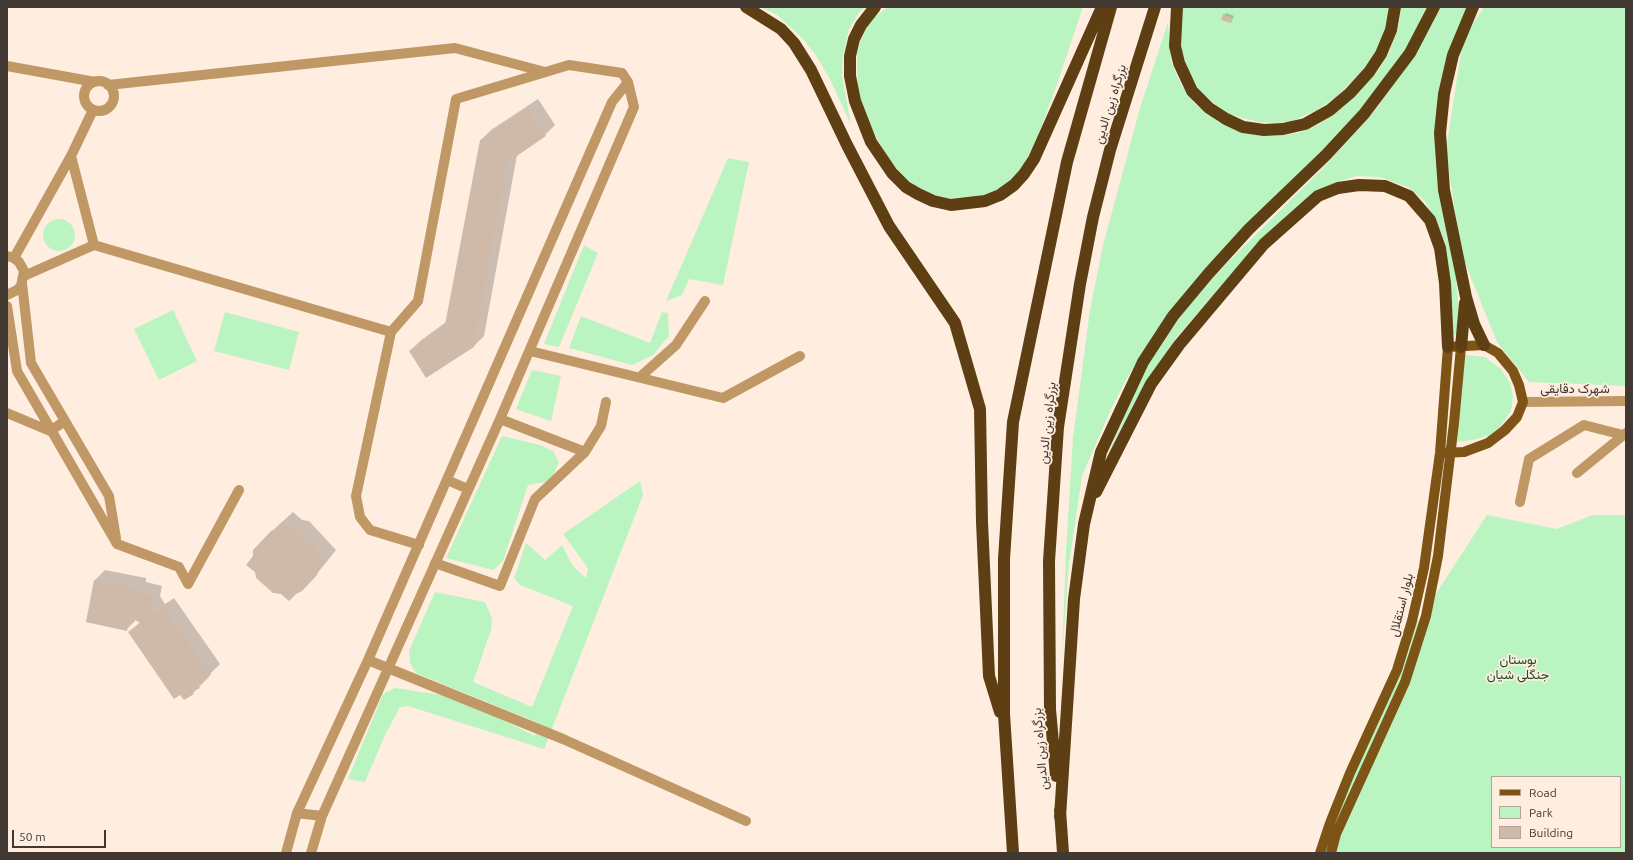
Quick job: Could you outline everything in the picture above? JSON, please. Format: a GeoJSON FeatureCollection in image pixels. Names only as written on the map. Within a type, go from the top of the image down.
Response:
{"type":"FeatureCollection","features":[{"type":"Feature","properties":{"kind":"highway"},"geometry":{"type":"LineString","coordinates":[[746,7],[781,29],[794,43],[811,70],[847,145],[889,226],[955,323],[980,409],[982,522],[989,676],[1005,728]]}},
{"type":"Feature","properties":{"kind":"highway"},"geometry":{"type":"LineString","coordinates":[[875,7],[861,25],[854,39],[850,56],[850,76],[854,101],[871,142],[892,173],[906,187],[918,194],[933,201],[951,205],[985,201],[1000,195],[1014,185],[1024,174],[1034,159],[1102,7]]}},
{"type":"Feature","properties":{"kind":"highway","name":"بزرگراه زین الدین"},"geometry":{"type":"LineString","coordinates":[[1014,853],[1005,728],[1004,559],[1013,422],[1067,162],[1111,7]]}},
{"type":"Feature","properties":{"kind":"highway","name":"بزرگراه زین الدین"},"geometry":{"type":"LineString","coordinates":[[1063,853],[1050,693],[1049,561],[1058,427],[1080,284],[1093,217],[1110,150],[1155,7]]}},
{"type":"Feature","properties":{"kind":"highway"},"geometry":{"type":"LineString","coordinates":[[1177,7],[1175,46],[1178,63],[1192,91],[1209,108],[1226,119],[1243,127],[1264,130],[1283,129],[1305,124],[1330,110],[1350,93],[1369,72],[1381,54],[1391,30],[1395,7]]}},
{"type":"Feature","properties":{"kind":"highway"},"geometry":{"type":"LineString","coordinates":[[1060,818],[1078,556],[1101,452],[1142,362],[1173,316],[1209,273],[1244,234],[1326,155],[1364,114],[1410,53],[1434,7]]}},
{"type":"Feature","properties":{"kind":"highway"},"geometry":{"type":"LineString","coordinates":[[1473,7],[1453,55],[1444,94],[1440,133],[1444,190],[1466,297],[1474,324],[1484,345]]}},
{"type":"Feature","properties":{"kind":"highway"},"geometry":{"type":"LineString","coordinates":[[1089,506],[1143,400],[1163,366],[1194,326],[1264,244],[1318,196],[1338,188],[1359,185],[1384,186],[1409,196],[1430,220],[1440,248],[1446,283],[1448,347]]}},
{"type":"Feature","properties":{"kind":"highway"},"geometry":{"type":"LineString","coordinates":[[1460,347],[1466,297]]}},
{"type":"Feature","properties":{"kind":"main road"},"geometry":{"type":"LineString","coordinates":[[1445,453],[1464,452],[1488,443],[1505,430],[1517,417],[1523,402],[1513,371],[1498,353],[1484,345],[1473,344],[1460,347],[1448,347]]}},
{"type":"Feature","properties":{"kind":"main road","name":"بلوار استقلال"},"geometry":{"type":"LineString","coordinates":[[1320,853],[1350,773],[1397,670],[1412,621],[1424,568],[1445,453],[1448,347]]}},
{"type":"Feature","properties":{"kind":"main road"},"geometry":{"type":"LineString","coordinates":[[1448,481],[1445,453],[1460,347]]}},
{"type":"Feature","properties":{"kind":"main road"},"geometry":{"type":"LineString","coordinates":[[1448,481],[1456,463],[1464,452]]}},
{"type":"Feature","properties":{"kind":"main road","name":"بلوار استقلال"},"geometry":{"type":"LineString","coordinates":[[1330,853],[1336,834],[1405,682],[1426,616],[1438,556],[1448,481]]}},
{"type":"Feature","properties":{"kind":"street"},"geometry":{"type":"LineString","coordinates":[[108,85],[455,48],[545,72]]}},
{"type":"Feature","properties":{"kind":"street"},"geometry":{"type":"LineString","coordinates":[[311,853],[322,816],[387,668],[500,419],[634,107],[628,82],[622,73],[569,65],[456,99],[418,301],[391,332],[356,496],[360,517],[370,530],[419,545]]}},
{"type":"Feature","properties":{"kind":"street"},"geometry":{"type":"LineString","coordinates":[[7,66],[95,82],[104,82],[113,93],[112,102],[105,110],[92,110],[87,106],[84,96],[87,87],[95,82]]}},
{"type":"Feature","properties":{"kind":"street"},"geometry":{"type":"LineString","coordinates":[[286,853],[297,812],[368,660],[612,102],[628,82]]}},
{"type":"Feature","properties":{"kind":"street"},"geometry":{"type":"LineString","coordinates":[[92,110],[71,156],[11,257],[22,266],[31,363],[108,496],[117,544]]}},
{"type":"Feature","properties":{"kind":"street"},"geometry":{"type":"LineString","coordinates":[[71,156],[94,245]]}},
{"type":"Feature","properties":{"kind":"street"},"geometry":{"type":"LineString","coordinates":[[7,295],[17,290],[23,280],[94,245],[391,332]]}},
{"type":"Feature","properties":{"kind":"street"},"geometry":{"type":"LineString","coordinates":[[640,377],[676,345],[705,301]]}},
{"type":"Feature","properties":{"kind":"street"},"geometry":{"type":"LineString","coordinates":[[7,306],[17,371],[50,431],[117,544],[178,567],[188,584],[239,490]]}},
{"type":"Feature","properties":{"kind":"street"},"geometry":{"type":"LineString","coordinates":[[530,350],[723,398],[800,356]]}},
{"type":"Feature","properties":{"kind":"street","name":"شهرک دقایقی"},"geometry":{"type":"LineString","coordinates":[[1523,402],[1626,401]]}},
{"type":"Feature","properties":{"kind":"street"},"geometry":{"type":"LineString","coordinates":[[435,563],[500,586],[535,499],[585,452],[601,426],[606,402]]}},
{"type":"Feature","properties":{"kind":"street"},"geometry":{"type":"LineString","coordinates":[[7,413],[50,431]]}},
{"type":"Feature","properties":{"kind":"street"},"geometry":{"type":"LineString","coordinates":[[500,419],[585,452]]}},
{"type":"Feature","properties":{"kind":"street"},"geometry":{"type":"LineString","coordinates":[[50,431],[65,421]]}},
{"type":"Feature","properties":{"kind":"street"},"geometry":{"type":"LineString","coordinates":[[1520,502],[1529,459],[1584,425],[1625,434]]}},
{"type":"Feature","properties":{"kind":"street"},"geometry":{"type":"LineString","coordinates":[[1577,473],[1625,434]]}},
{"type":"Feature","properties":{"kind":"street"},"geometry":{"type":"LineString","coordinates":[[447,480],[468,489]]}},
{"type":"Feature","properties":{"kind":"street"},"geometry":{"type":"LineString","coordinates":[[368,660],[562,739],[746,820]]}},
{"type":"Feature","properties":{"kind":"street"},"geometry":{"type":"LineString","coordinates":[[297,812],[322,816]]}},
{"type":"Feature","properties":{"kind":"green space"},"geometry":{"type":"Polygon","coordinates":[[[761,7],[865,7],[859,13],[849,29],[843,56],[842,75],[851,125],[829,77],[805,41],[777,15],[761,7]]]}},
{"type":"Feature","properties":{"kind":"green space"},"geometry":{"type":"Polygon","coordinates":[[[888,7],[1083,7],[1037,138],[1026,161],[1013,178],[1004,186],[992,193],[971,198],[955,199],[939,197],[921,190],[905,178],[886,156],[863,110],[858,89],[857,50],[866,28],[873,18],[888,7]]]}},
{"type":"Feature","properties":{"kind":"green space"},"geometry":{"type":"Polygon","coordinates":[[[1183,7],[1389,7],[1389,17],[1379,47],[1360,73],[1335,98],[1317,110],[1290,122],[1277,123],[1258,122],[1228,114],[1199,90],[1184,63],[1179,40],[1183,7]]]}},
{"type":"Feature","properties":{"kind":"green space"},"geometry":{"type":"Polygon","coordinates":[[[1401,7],[1428,7],[1409,44],[1387,76],[1350,122],[1157,330],[1127,378],[1111,409],[1082,476],[1069,564],[1062,659],[1066,551],[1073,438],[1090,310],[1103,245],[1140,108],[1168,22],[1171,61],[1182,87],[1195,104],[1218,121],[1235,130],[1253,135],[1275,136],[1298,133],[1318,125],[1341,109],[1361,90],[1380,68],[1389,53],[1399,24],[1401,7]]]}},
{"type":"Feature","properties":{"kind":"green space"},"geometry":{"type":"Polygon","coordinates":[[[1441,7],[1468,7],[1440,97],[1461,335],[1450,335],[1450,277],[1445,241],[1435,218],[1424,200],[1408,187],[1380,177],[1357,176],[1339,181],[1316,192],[1249,254],[1175,339],[1146,384],[1106,459],[1138,383],[1155,352],[1184,311],[1223,267],[1321,170],[1373,113],[1414,56],[1441,7]]]}},
{"type":"Feature","properties":{"kind":"green space"},"geometry":{"type":"Polygon","coordinates":[[[1484,7],[1626,7],[1626,386],[1529,382],[1497,342],[1461,253],[1446,150],[1463,39],[1484,7]]]}},
{"type":"Feature","properties":{"kind":"green space"},"geometry":{"type":"Polygon","coordinates":[[[728,158],[749,162],[723,285],[689,279],[682,295],[666,301],[728,158]]]}},
{"type":"Feature","properties":{"kind":"green space"},"geometry":{"type":"Polygon","coordinates":[[[56,219],[62,219],[72,226],[75,235],[74,241],[68,248],[62,251],[56,251],[46,244],[43,238],[43,232],[50,222],[56,219]]]}},
{"type":"Feature","properties":{"kind":"green space"},"geometry":{"type":"Polygon","coordinates":[[[584,245],[598,253],[559,347],[544,344],[584,245]]]}},
{"type":"Feature","properties":{"kind":"green space"},"geometry":{"type":"Polygon","coordinates":[[[173,310],[197,361],[159,380],[134,329],[173,310]]]}},
{"type":"Feature","properties":{"kind":"green space"},"geometry":{"type":"Polygon","coordinates":[[[225,312],[299,332],[289,370],[214,351],[225,312]]]}},
{"type":"Feature","properties":{"kind":"green space"},"geometry":{"type":"Polygon","coordinates":[[[662,312],[668,313],[669,336],[653,355],[632,365],[569,348],[581,316],[650,343],[662,312]]]}},
{"type":"Feature","properties":{"kind":"green space"},"geometry":{"type":"Polygon","coordinates":[[[1465,355],[1485,357],[1501,369],[1510,383],[1513,396],[1511,411],[1500,427],[1490,435],[1473,440],[1455,442],[1465,355]]]}},
{"type":"Feature","properties":{"kind":"green space"},"geometry":{"type":"Polygon","coordinates":[[[532,370],[561,376],[551,421],[516,409],[532,370]]]}},
{"type":"Feature","properties":{"kind":"green space"},"geometry":{"type":"Polygon","coordinates":[[[502,436],[540,445],[553,451],[559,462],[551,481],[528,485],[503,561],[493,570],[446,558],[502,436]]]}},
{"type":"Feature","properties":{"kind":"green space"},"geometry":{"type":"Polygon","coordinates":[[[640,481],[643,495],[544,749],[408,706],[400,707],[385,735],[365,782],[348,779],[383,694],[395,688],[448,696],[499,718],[535,736],[538,723],[416,673],[410,663],[409,651],[435,592],[485,602],[492,618],[491,630],[473,682],[532,707],[573,606],[520,585],[514,578],[526,543],[545,560],[562,545],[573,566],[586,578],[588,568],[563,534],[640,481]]]}},
{"type":"Feature","properties":{"kind":"green space","name":"بوستان جنگلی شیان"},"geometry":{"type":"Polygon","coordinates":[[[1487,515],[1557,529],[1592,515],[1626,515],[1626,853],[1318,853],[1417,623],[1487,515]]]}},
{"type":"Feature","properties":{"kind":"building"},"geometry":{"type":"Polygon","coordinates":[[[1223,14],[1233,18],[1231,23],[1221,20],[1223,14]]]}},
{"type":"Feature","properties":{"kind":"building"},"geometry":{"type":"Polygon","coordinates":[[[528,108],[546,136],[507,164],[474,347],[426,378],[409,351],[445,325],[480,140],[528,108]]]}},
{"type":"Feature","properties":{"kind":"building"},"geometry":{"type":"Polygon","coordinates":[[[283,521],[292,529],[299,530],[327,560],[319,568],[317,575],[302,591],[296,594],[289,601],[281,594],[273,593],[256,578],[255,572],[246,565],[253,556],[253,550],[283,521]]]}},
{"type":"Feature","properties":{"kind":"building"},"geometry":{"type":"Polygon","coordinates":[[[94,580],[137,588],[136,592],[153,595],[151,606],[155,613],[164,607],[211,675],[196,684],[200,688],[192,692],[194,694],[184,700],[180,695],[174,699],[128,632],[140,623],[130,616],[127,631],[86,622],[94,580]]]}}]}
